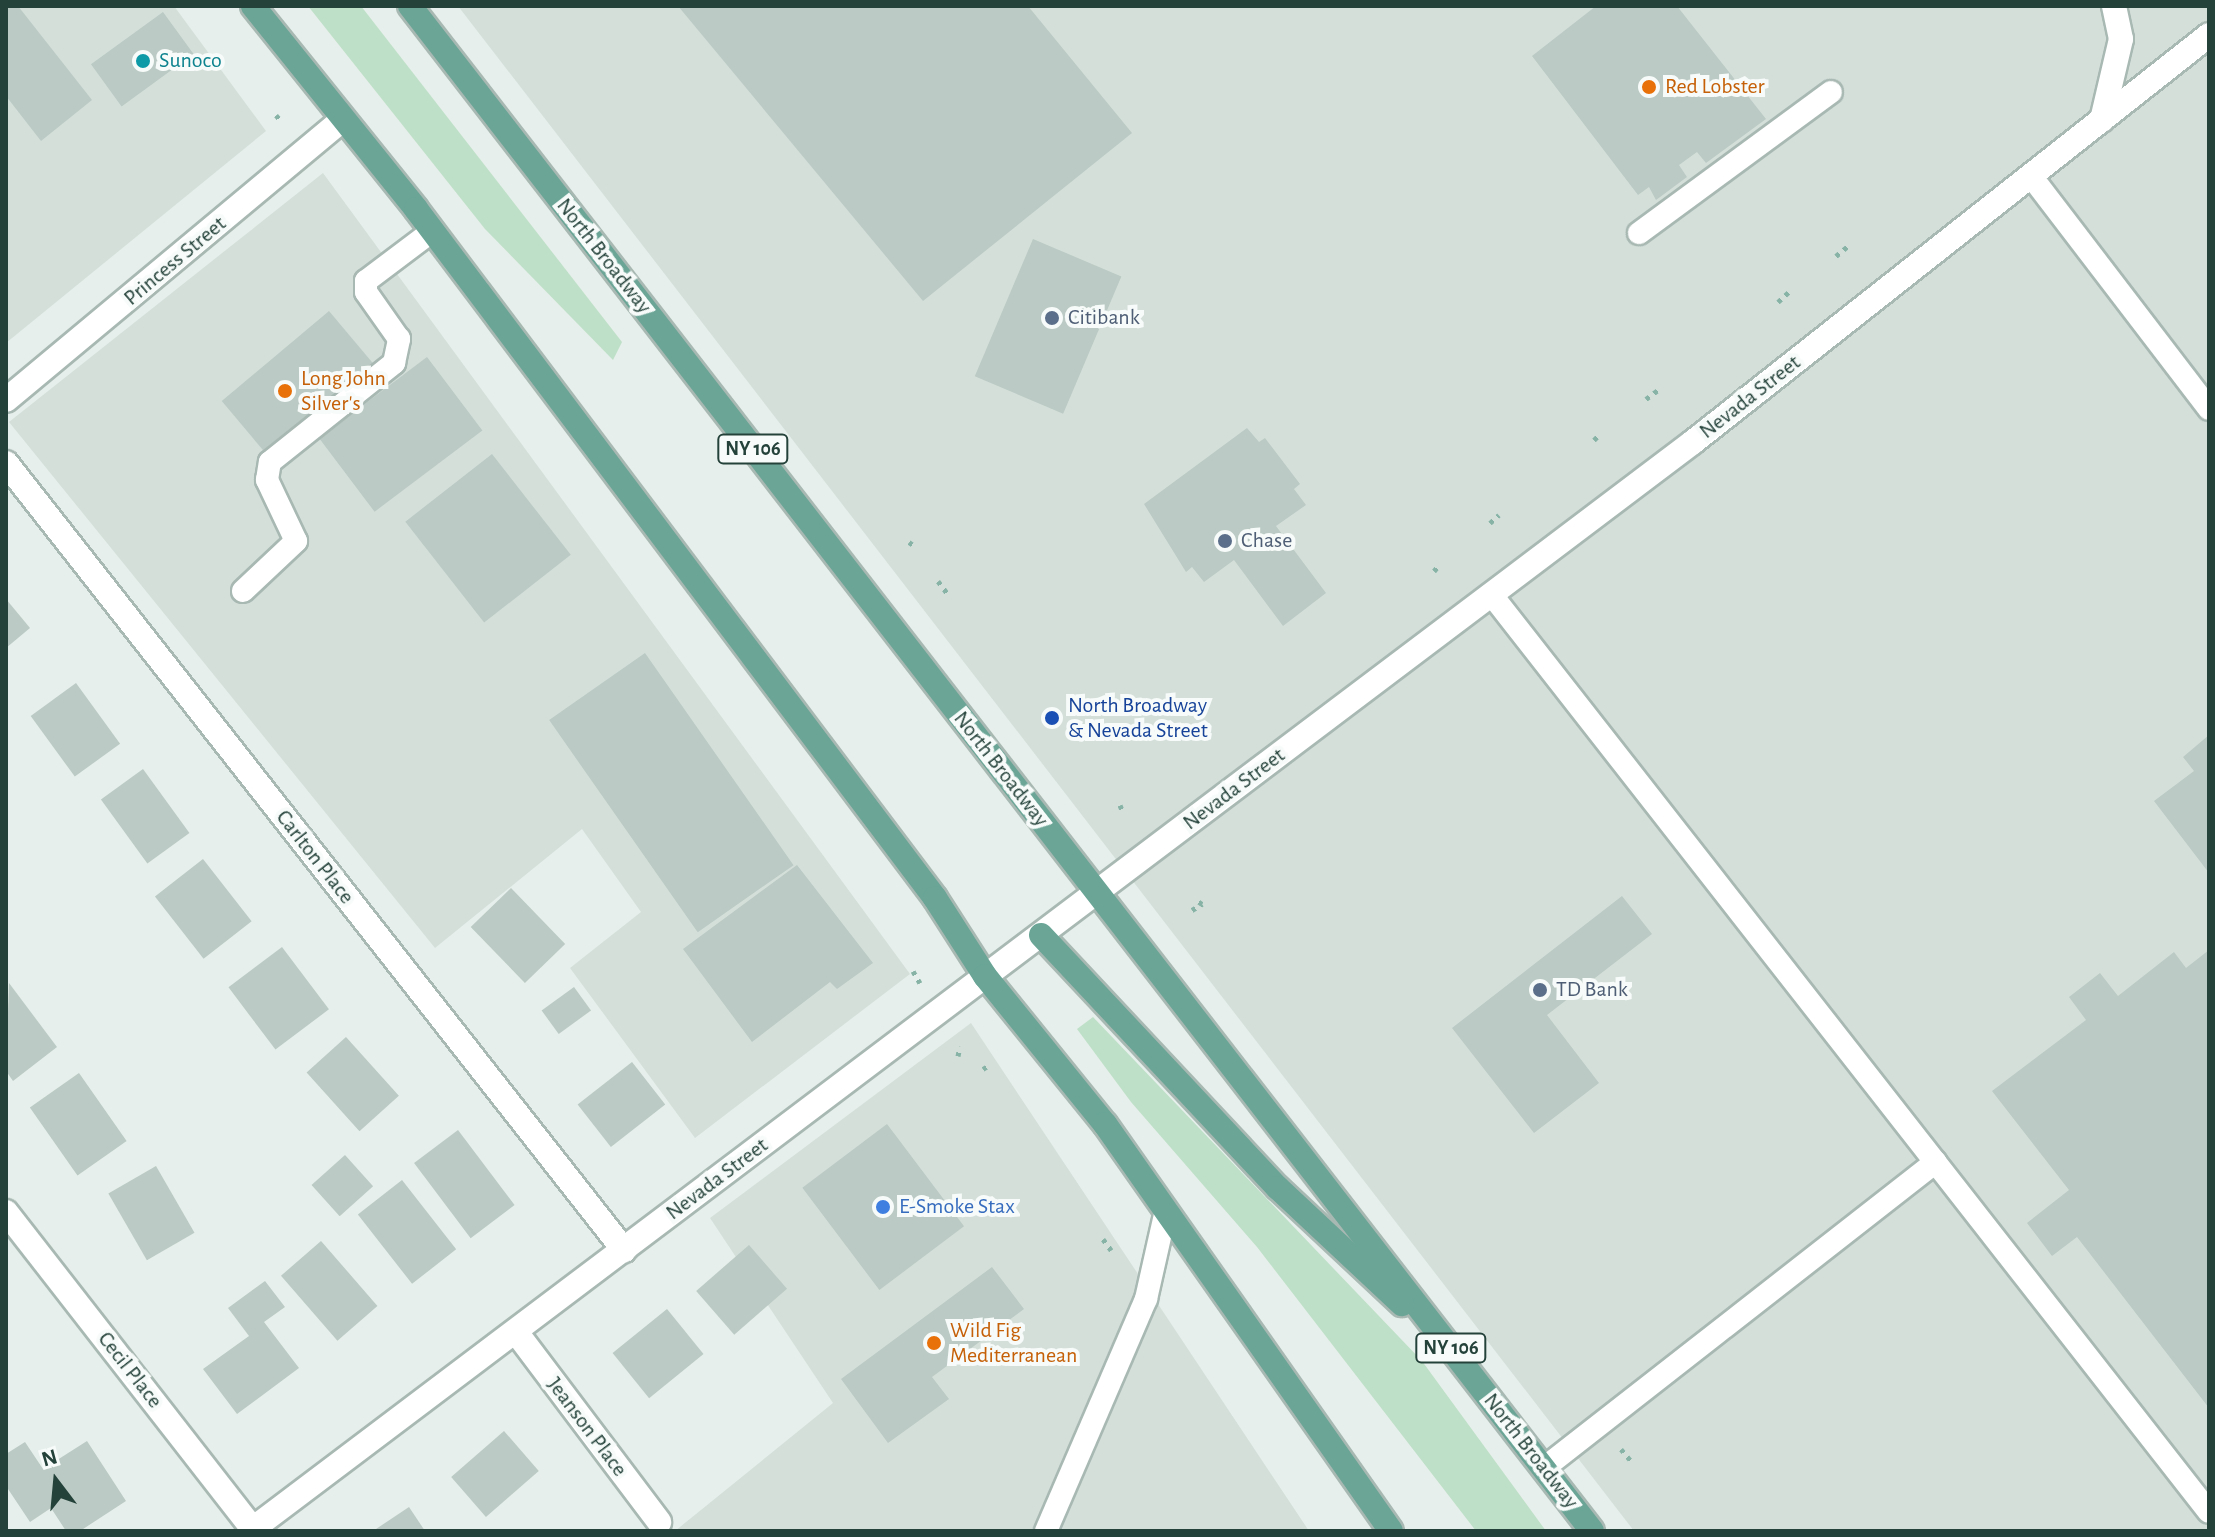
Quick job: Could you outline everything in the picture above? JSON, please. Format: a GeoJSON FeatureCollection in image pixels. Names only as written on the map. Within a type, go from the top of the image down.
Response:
{"type":"FeatureCollection","features":[{"type":"Feature","properties":{"kind":"main road"},"geometry":{"type":"LineString","coordinates":[[253,6],[431,232],[935,898],[985,976],[1033,1028],[1166,1210],[1391,1531]]}},
{"type":"Feature","properties":{"kind":"main road","name":"North Broadway"},"geometry":{"type":"LineString","coordinates":[[410,6],[1592,1531]]}},
{"type":"Feature","properties":{"kind":"main road"},"geometry":{"type":"LineString","coordinates":[[1041,935],[1278,1188],[1454,1351]]}},
{"type":"Feature","properties":{"kind":"street"},"geometry":{"type":"LineString","coordinates":[[2102,120],[2121,39],[2114,6]]}},
{"type":"Feature","properties":{"kind":"street","name":"Nevada Street"},"geometry":{"type":"LineString","coordinates":[[252,1530],[1491,594],[2209,35]]}},
{"type":"Feature","properties":{"kind":"street","name":"Princess Street"},"geometry":{"type":"LineString","coordinates":[[6,400],[342,120]]}},
{"type":"Feature","properties":{"kind":"street","name":"Carlton Place"},"geometry":{"type":"LineString","coordinates":[[6,463],[624,1250]]}},
{"type":"Feature","properties":{"kind":"street","name":"Cecil Place"},"geometry":{"type":"LineString","coordinates":[[6,1212],[252,1530]]}},
{"type":"Feature","properties":{"kind":"street","name":"Jeanson Place"},"geometry":{"type":"LineString","coordinates":[[516,1332],[659,1522]]}},
{"type":"Feature","properties":{"kind":"lane"},"geometry":{"type":"LineString","coordinates":[[1639,233],[1831,92]]}},
{"type":"Feature","properties":{"kind":"lane"},"geometry":{"type":"LineString","coordinates":[[2031,176],[2209,409]]}},
{"type":"Feature","properties":{"kind":"lane"},"geometry":{"type":"LineString","coordinates":[[243,591],[296,541],[267,480],[270,462],[394,363],[399,339],[366,292],[366,281],[431,232]]}},
{"type":"Feature","properties":{"kind":"lane"},"geometry":{"type":"LineString","coordinates":[[1491,594],[2209,1512]]}},
{"type":"Feature","properties":{"kind":"lane"},"geometry":{"type":"LineString","coordinates":[[1544,1468],[1935,1162]]}},
{"type":"Feature","properties":{"kind":"lane"},"geometry":{"type":"LineString","coordinates":[[1046,1531],[1146,1299],[1166,1210]]}},
{"type":"Feature","properties":{"kind":"path"},"geometry":{"type":"LineString","coordinates":[[276,115],[281,121]]}},
{"type":"Feature","properties":{"kind":"path"},"geometry":{"type":"LineString","coordinates":[[1836,256],[1849,245]]}},
{"type":"Feature","properties":{"kind":"path"},"geometry":{"type":"LineString","coordinates":[[1778,302],[1791,290]]}},
{"type":"Feature","properties":{"kind":"path"},"geometry":{"type":"LineString","coordinates":[[1646,399],[1658,390]]}},
{"type":"Feature","properties":{"kind":"path"},"geometry":{"type":"LineString","coordinates":[[1594,440],[1600,434]]}},
{"type":"Feature","properties":{"kind":"path"},"geometry":{"type":"LineString","coordinates":[[1490,523],[1499,515]]}},
{"type":"Feature","properties":{"kind":"path"},"geometry":{"type":"LineString","coordinates":[[909,542],[916,547]]}},
{"type":"Feature","properties":{"kind":"path"},"geometry":{"type":"LineString","coordinates":[[1434,571],[1440,564]]}},
{"type":"Feature","properties":{"kind":"path"},"geometry":{"type":"LineString","coordinates":[[938,581],[947,593]]}},
{"type":"Feature","properties":{"kind":"path"},"geometry":{"type":"LineString","coordinates":[[1192,910],[1202,904],[1195,899]]}},
{"type":"Feature","properties":{"kind":"path"},"geometry":{"type":"LineString","coordinates":[[913,971],[920,983]]}},
{"type":"Feature","properties":{"kind":"path"},"geometry":{"type":"LineString","coordinates":[[958,1056],[960,1046]]}},
{"type":"Feature","properties":{"kind":"path"},"geometry":{"type":"LineString","coordinates":[[983,1069],[991,1064]]}},
{"type":"Feature","properties":{"kind":"path"},"geometry":{"type":"LineString","coordinates":[[1103,1239],[1111,1250]]}},
{"type":"Feature","properties":{"kind":"shaded area"},"geometry":{"type":"Polygon","coordinates":[[[6,6],[174,6],[266,131],[6,343],[6,6]]]}},
{"type":"Feature","properties":{"kind":"shaded area"},"geometry":{"type":"Polygon","coordinates":[[[458,6],[2209,6],[2209,1531],[1634,1531],[458,6]]]}},
{"type":"Feature","properties":{"kind":"shaded area"},"geometry":{"type":"Polygon","coordinates":[[[323,173],[910,974],[695,1138],[570,968],[641,912],[582,829],[435,948],[9,422],[323,173]]]}},
{"type":"Feature","properties":{"kind":"shaded area"},"geometry":{"type":"Polygon","coordinates":[[[971,1023],[1309,1531],[675,1531],[833,1403],[710,1218],[971,1023]]]}},
{"type":"Feature","properties":{"kind":"green space"},"geometry":{"type":"Polygon","coordinates":[[[308,6],[361,6],[622,342],[613,360],[485,229],[308,6]]]}},
{"type":"Feature","properties":{"kind":"green space"},"geometry":{"type":"Polygon","coordinates":[[[1093,1017],[1422,1361],[1546,1531],[1476,1531],[1257,1247],[1131,1102],[1077,1029],[1093,1017]]]}},
{"type":"Feature","properties":{"kind":"building"},"geometry":{"type":"Polygon","coordinates":[[[6,6],[18,6],[92,100],[41,141],[6,96],[6,6]]]}},
{"type":"Feature","properties":{"kind":"building"},"geometry":{"type":"Polygon","coordinates":[[[678,6],[1028,6],[1132,133],[923,301],[678,6]]]}},
{"type":"Feature","properties":{"kind":"building","name":"Red Lobster"},"geometry":{"type":"Polygon","coordinates":[[[1596,6],[1677,6],[1766,119],[1706,163],[1697,152],[1679,165],[1687,177],[1656,200],[1649,187],[1638,195],[1532,56],[1596,6]]]}},
{"type":"Feature","properties":{"kind":"building","name":"Sunoco"},"geometry":{"type":"Polygon","coordinates":[[[163,12],[194,54],[122,106],[91,64],[163,12]]]}},
{"type":"Feature","properties":{"kind":"building"},"geometry":{"type":"Polygon","coordinates":[[[1033,239],[1121,277],[1063,414],[975,376],[1033,239]]]}},
{"type":"Feature","properties":{"kind":"building","name":"Long John Silver's"},"geometry":{"type":"Polygon","coordinates":[[[329,311],[374,365],[267,455],[222,401],[329,311]]]}},
{"type":"Feature","properties":{"kind":"building"},"geometry":{"type":"Polygon","coordinates":[[[427,357],[482,430],[375,512],[319,438],[427,357]]]}},
{"type":"Feature","properties":{"kind":"building","name":"Chase"},"geometry":{"type":"Polygon","coordinates":[[[1247,428],[1259,442],[1265,438],[1300,484],[1294,489],[1306,505],[1276,526],[1326,593],[1283,626],[1234,560],[1204,582],[1192,567],[1186,572],[1144,504],[1247,428]]]}},
{"type":"Feature","properties":{"kind":"building"},"geometry":{"type":"Polygon","coordinates":[[[492,454],[571,555],[484,623],[405,522],[492,454]]]}},
{"type":"Feature","properties":{"kind":"building"},"geometry":{"type":"Polygon","coordinates":[[[6,599],[30,628],[6,648],[6,599]]]}},
{"type":"Feature","properties":{"kind":"building"},"geometry":{"type":"Polygon","coordinates":[[[645,653],[794,865],[698,932],[549,720],[645,653]]]}},
{"type":"Feature","properties":{"kind":"building"},"geometry":{"type":"Polygon","coordinates":[[[76,683],[120,744],[75,777],[31,716],[76,683]]]}},
{"type":"Feature","properties":{"kind":"building"},"geometry":{"type":"Polygon","coordinates":[[[2209,735],[2209,873],[2154,801],[2194,771],[2183,757],[2209,735]]]}},
{"type":"Feature","properties":{"kind":"building"},"geometry":{"type":"Polygon","coordinates":[[[143,769],[189,833],[147,863],[101,800],[143,769]]]}},
{"type":"Feature","properties":{"kind":"building"},"geometry":{"type":"Polygon","coordinates":[[[203,859],[252,921],[204,959],[155,897],[203,859]]]}},
{"type":"Feature","properties":{"kind":"building"},"geometry":{"type":"Polygon","coordinates":[[[797,865],[873,963],[837,989],[830,982],[752,1042],[683,949],[797,865]]]}},
{"type":"Feature","properties":{"kind":"building"},"geometry":{"type":"Polygon","coordinates":[[[511,888],[565,944],[525,983],[471,927],[511,888]]]}},
{"type":"Feature","properties":{"kind":"building","name":"TD Bank"},"geometry":{"type":"Polygon","coordinates":[[[1622,896],[1652,934],[1547,1015],[1599,1083],[1534,1133],[1452,1028],[1622,896]]]}},
{"type":"Feature","properties":{"kind":"building"},"geometry":{"type":"Polygon","coordinates":[[[282,947],[329,1009],[275,1050],[228,987],[282,947]]]}},
{"type":"Feature","properties":{"kind":"building"},"geometry":{"type":"Polygon","coordinates":[[[2209,950],[2209,1408],[2077,1237],[2052,1256],[2027,1223],[2069,1190],[1992,1091],[2086,1020],[2069,997],[2100,973],[2118,996],[2174,952],[2186,968],[2209,950]]]}},
{"type":"Feature","properties":{"kind":"building"},"geometry":{"type":"Polygon","coordinates":[[[9,983],[57,1047],[13,1081],[6,1071],[9,983]]]}},
{"type":"Feature","properties":{"kind":"building"},"geometry":{"type":"Polygon","coordinates":[[[574,987],[591,1010],[559,1034],[542,1011],[574,987]]]}},
{"type":"Feature","properties":{"kind":"building"},"geometry":{"type":"Polygon","coordinates":[[[346,1037],[399,1096],[359,1131],[307,1072],[346,1037]]]}},
{"type":"Feature","properties":{"kind":"building"},"geometry":{"type":"Polygon","coordinates":[[[632,1062],[665,1105],[611,1147],[578,1104],[632,1062]]]}},
{"type":"Feature","properties":{"kind":"building"},"geometry":{"type":"Polygon","coordinates":[[[79,1073],[127,1141],[77,1175],[30,1107],[79,1073]]]}},
{"type":"Feature","properties":{"kind":"building","name":"E-Smoke Stax"},"geometry":{"type":"Polygon","coordinates":[[[887,1124],[964,1226],[879,1290],[802,1188],[887,1124]]]}},
{"type":"Feature","properties":{"kind":"building"},"geometry":{"type":"Polygon","coordinates":[[[458,1130],[515,1205],[471,1238],[414,1163],[458,1130]]]}},
{"type":"Feature","properties":{"kind":"building"},"geometry":{"type":"Polygon","coordinates":[[[345,1155],[373,1186],[340,1216],[312,1185],[345,1155]]]}},
{"type":"Feature","properties":{"kind":"building"},"geometry":{"type":"Polygon","coordinates":[[[156,1166],[194,1233],[147,1260],[108,1194],[156,1166]]]}},
{"type":"Feature","properties":{"kind":"building"},"geometry":{"type":"Polygon","coordinates":[[[402,1180],[456,1249],[412,1284],[358,1214],[402,1180]]]}},
{"type":"Feature","properties":{"kind":"building"},"geometry":{"type":"Polygon","coordinates":[[[321,1241],[377,1306],[337,1341],[281,1276],[321,1241]]]}},
{"type":"Feature","properties":{"kind":"building"},"geometry":{"type":"Polygon","coordinates":[[[749,1245],[787,1289],[734,1335],[696,1291],[749,1245]]]}},
{"type":"Feature","properties":{"kind":"building","name":"Wild Fig Mediterranean"},"geometry":{"type":"Polygon","coordinates":[[[992,1267],[1024,1309],[932,1377],[949,1399],[888,1443],[841,1379],[992,1267]]]}},
{"type":"Feature","properties":{"kind":"building"},"geometry":{"type":"Polygon","coordinates":[[[265,1281],[285,1307],[264,1322],[299,1368],[237,1414],[203,1369],[249,1336],[228,1308],[265,1281]]]}},
{"type":"Feature","properties":{"kind":"building"},"geometry":{"type":"Polygon","coordinates":[[[667,1309],[704,1354],[649,1398],[613,1353],[667,1309]]]}},
{"type":"Feature","properties":{"kind":"building"},"geometry":{"type":"Polygon","coordinates":[[[504,1431],[539,1471],[486,1517],[451,1477],[504,1431]]]}},
{"type":"Feature","properties":{"kind":"building"},"geometry":{"type":"Polygon","coordinates":[[[87,1441],[126,1501],[80,1531],[66,1531],[51,1508],[30,1522],[6,1486],[6,1454],[25,1442],[43,1469],[87,1441]]]}},
{"type":"Feature","properties":{"kind":"building"},"geometry":{"type":"Polygon","coordinates":[[[409,1507],[425,1531],[373,1531],[409,1507]]]}},
{"type":"Feature","properties":{"kind":"place","name":"Sunoco"},"geometry":{"type":"Point","coordinates":[143,61]}},
{"type":"Feature","properties":{"kind":"place","name":"Red Lobster"},"geometry":{"type":"Point","coordinates":[1649,87]}},
{"type":"Feature","properties":{"kind":"place","name":"Citibank"},"geometry":{"type":"Point","coordinates":[1052,318]}},
{"type":"Feature","properties":{"kind":"place","name":"Long John Silver's"},"geometry":{"type":"Point","coordinates":[285,391]}},
{"type":"Feature","properties":{"kind":"place","name":"Chase"},"geometry":{"type":"Point","coordinates":[1225,541]}},
{"type":"Feature","properties":{"kind":"place","name":"North Broadway & Nevada Street"},"geometry":{"type":"Point","coordinates":[1052,718]}},
{"type":"Feature","properties":{"kind":"place","name":"TD Bank"},"geometry":{"type":"Point","coordinates":[1540,990]}},
{"type":"Feature","properties":{"kind":"place","name":"E-Smoke Stax"},"geometry":{"type":"Point","coordinates":[883,1207]}},
{"type":"Feature","properties":{"kind":"place","name":"Wild Fig Mediterranean"},"geometry":{"type":"Point","coordinates":[934,1343]}}]}
